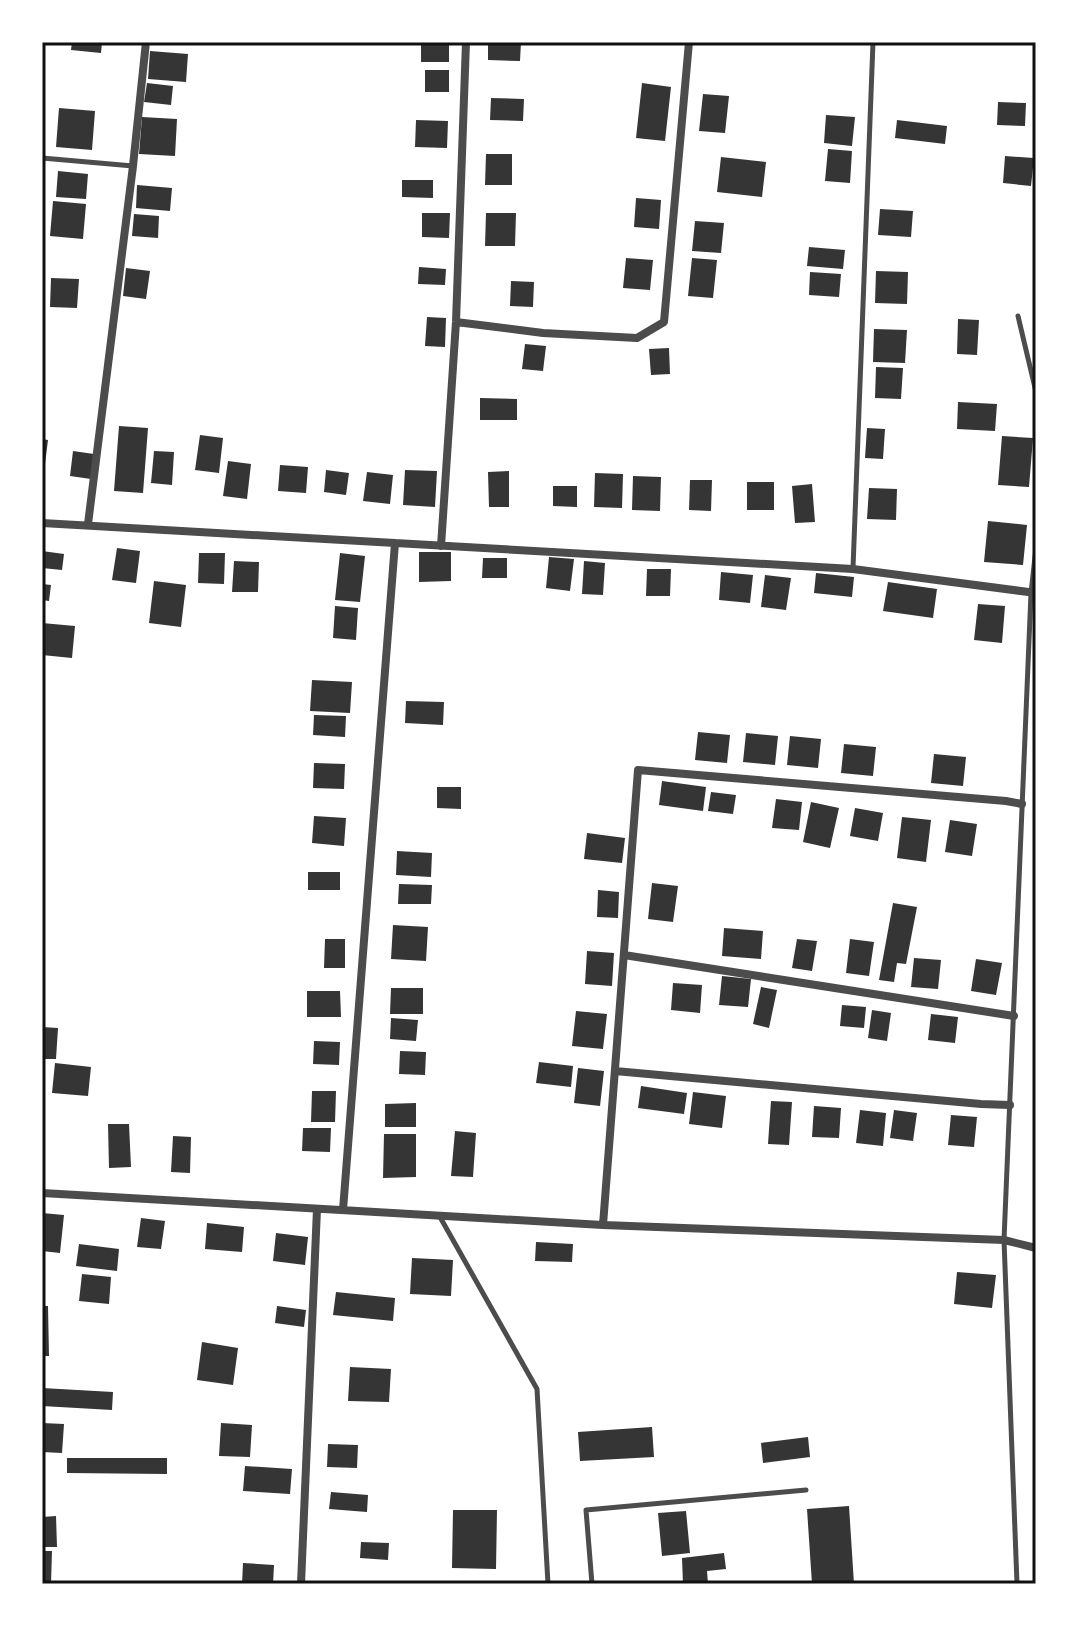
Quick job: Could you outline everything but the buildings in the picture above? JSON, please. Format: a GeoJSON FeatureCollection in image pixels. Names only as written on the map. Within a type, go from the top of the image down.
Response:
{"type":"FeatureCollection","features":[{"type":"Feature","properties":{"kind":"street"},"geometry":{"type":"LineString","coordinates":[[88,524],[146,42]]}},
{"type":"Feature","properties":{"kind":"street"},"geometry":{"type":"LineString","coordinates":[[441,546],[456,322],[466,42]]}},
{"type":"Feature","properties":{"kind":"street"},"geometry":{"type":"LineString","coordinates":[[456,322],[543,333],[637,338],[664,322],[689,42]]}},
{"type":"Feature","properties":{"kind":"street"},"geometry":{"type":"LineString","coordinates":[[42,523],[853,569],[1034,593]]}},
{"type":"Feature","properties":{"kind":"street"},"geometry":{"type":"LineString","coordinates":[[343,1210],[395,543]]}},
{"type":"Feature","properties":{"kind":"street"},"geometry":{"type":"LineString","coordinates":[[603,1225],[638,770],[1022,804]]}},
{"type":"Feature","properties":{"kind":"street"},"geometry":{"type":"LineString","coordinates":[[624,955],[1014,1016]]}},
{"type":"Feature","properties":{"kind":"street"},"geometry":{"type":"LineString","coordinates":[[615,1071],[1010,1105]]}},
{"type":"Feature","properties":{"kind":"street"},"geometry":{"type":"LineString","coordinates":[[42,1193],[603,1225],[1004,1240],[1036,1248]]}},
{"type":"Feature","properties":{"kind":"street"},"geometry":{"type":"LineString","coordinates":[[301,1584],[317,1209]]}},
{"type":"Feature","properties":{"kind":"lane"},"geometry":{"type":"LineString","coordinates":[[853,569],[873,42]]}},
{"type":"Feature","properties":{"kind":"lane"},"geometry":{"type":"LineString","coordinates":[[42,158],[133,166]]}},
{"type":"Feature","properties":{"kind":"lane"},"geometry":{"type":"LineString","coordinates":[[1018,316],[1036,392]]}},
{"type":"Feature","properties":{"kind":"lane"},"geometry":{"type":"LineString","coordinates":[[1017,1584],[1004,1240],[1036,548]]}},
{"type":"Feature","properties":{"kind":"lane"},"geometry":{"type":"LineString","coordinates":[[439,1216],[537,1389],[548,1584]]}},
{"type":"Feature","properties":{"kind":"lane"},"geometry":{"type":"LineString","coordinates":[[592,1584],[586,1510],[806,1490]]}}]}
